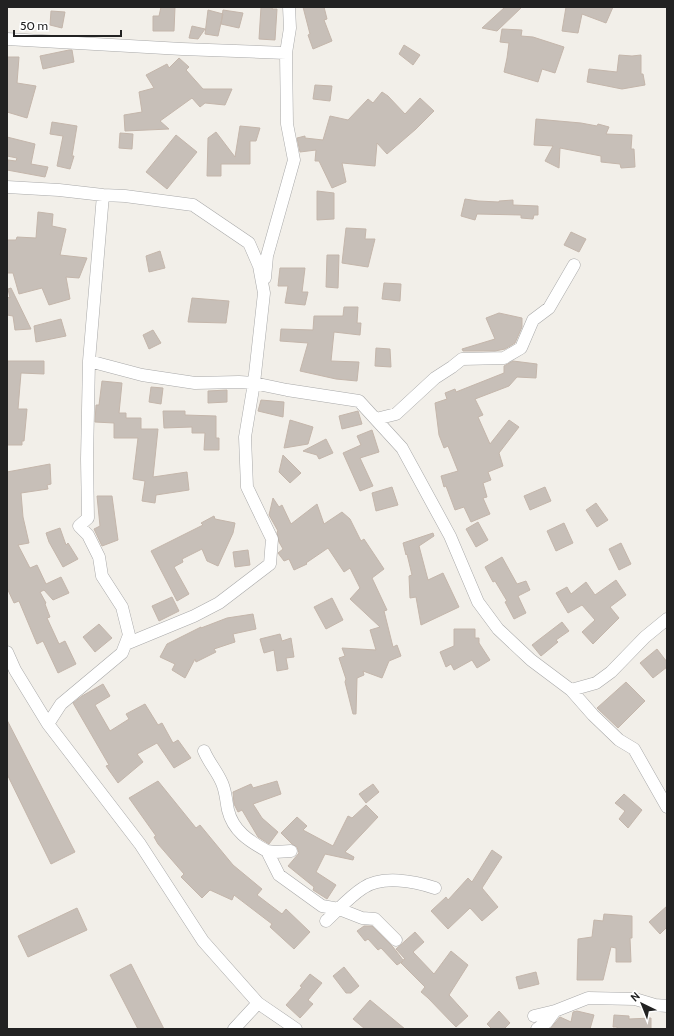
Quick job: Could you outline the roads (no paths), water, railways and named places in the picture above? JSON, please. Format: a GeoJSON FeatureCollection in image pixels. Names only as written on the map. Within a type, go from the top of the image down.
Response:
{"type":"FeatureCollection","features":[{"type":"Feature","properties":{"kind":"street"},"geometry":{"type":"LineString","coordinates":[[126,644],[194,616],[219,603],[270,564],[272,539],[247,487],[245,437],[254,383],[267,256],[294,160],[287,124],[286,53],[290,28],[290,7]]}},
{"type":"Feature","properties":{"kind":"street"},"geometry":{"type":"LineString","coordinates":[[7,39],[182,49],[286,53]]}},
{"type":"Feature","properties":{"kind":"street"},"geometry":{"type":"LineString","coordinates":[[7,187],[125,196],[193,205],[249,243],[259,266],[264,293]]}},
{"type":"Feature","properties":{"kind":"street"},"geometry":{"type":"LineString","coordinates":[[48,724],[60,704],[122,653],[129,636],[122,607],[102,576],[99,557],[88,535],[79,526],[88,518],[86,459],[89,361],[103,195]]}},
{"type":"Feature","properties":{"kind":"street"},"geometry":{"type":"LineString","coordinates":[[252,250],[269,249]]}},
{"type":"Feature","properties":{"kind":"street"},"geometry":{"type":"LineString","coordinates":[[376,420],[396,414],[435,378],[462,359],[504,358],[521,348],[533,320],[549,308],[574,264]]}},
{"type":"Feature","properties":{"kind":"street"},"geometry":{"type":"LineString","coordinates":[[89,361],[142,376],[195,383],[254,383],[287,390],[360,401],[402,448],[450,536],[478,602],[498,629],[526,655],[571,690],[593,715],[619,740],[634,749],[667,807]]}},
{"type":"Feature","properties":{"kind":"street"},"geometry":{"type":"LineString","coordinates":[[571,690],[596,683],[611,672],[645,637],[667,619]]}},
{"type":"Feature","properties":{"kind":"street"},"geometry":{"type":"LineString","coordinates":[[7,652],[15,670],[48,724],[140,844],[203,941],[258,1003],[296,1029]]}},
{"type":"Feature","properties":{"kind":"street"},"geometry":{"type":"LineString","coordinates":[[204,751],[208,762],[222,781],[226,792],[231,819],[237,829],[244,837],[267,851],[291,851]]}},
{"type":"Feature","properties":{"kind":"street"},"geometry":{"type":"LineString","coordinates":[[267,851],[280,875],[322,906],[339,909],[362,918],[375,919],[396,940]]}},
{"type":"Feature","properties":{"kind":"street"},"geometry":{"type":"LineString","coordinates":[[326,921],[363,887],[379,880],[418,882],[435,888]]}},
{"type":"Feature","properties":{"kind":"street"},"geometry":{"type":"LineString","coordinates":[[534,1016],[555,1011],[588,998],[635,999],[655,1005],[667,1006]]}},
{"type":"Feature","properties":{"kind":"street"},"geometry":{"type":"LineString","coordinates":[[234,1029],[258,1003]]}},
{"type":"Feature","properties":{"kind":"street"},"geometry":{"type":"LineString","coordinates":[[537,1029],[547,1022],[555,1011]]}}]}
